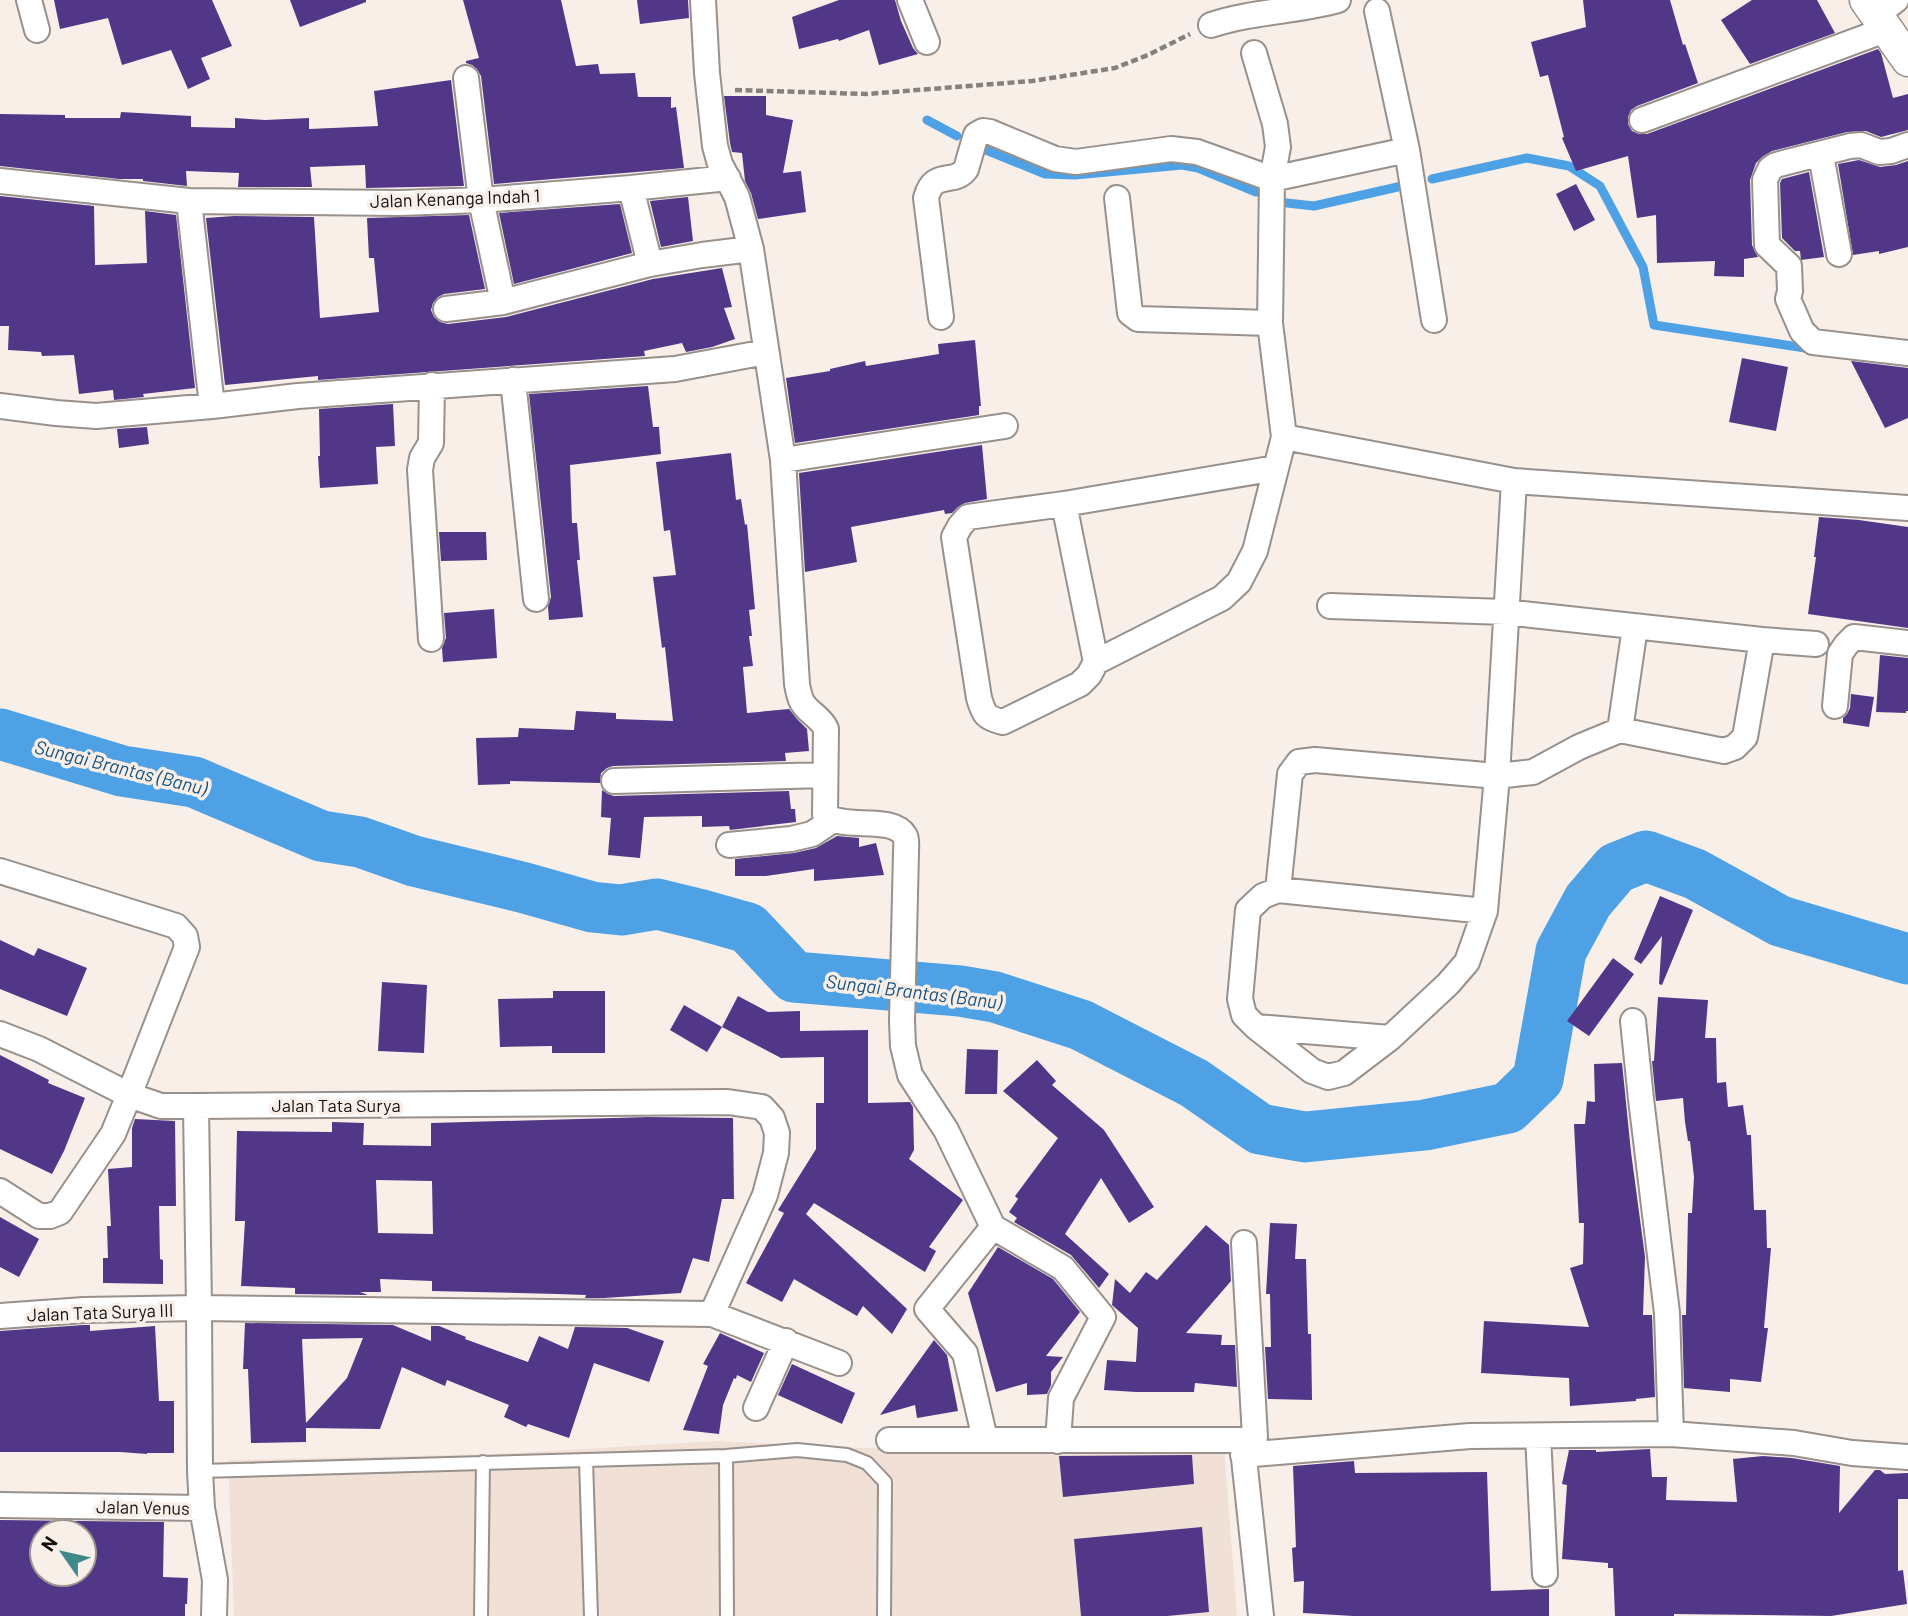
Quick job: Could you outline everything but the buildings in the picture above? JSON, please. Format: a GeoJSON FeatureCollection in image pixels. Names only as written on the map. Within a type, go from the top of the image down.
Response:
{"type":"FeatureCollection","features":[{"type":"Feature","properties":{"kind":"street"},"geometry":{"type":"LineString","coordinates":[[29,0],[37,30]]}},
{"type":"Feature","properties":{"kind":"street"},"geometry":{"type":"LineString","coordinates":[[703,0],[715,146],[720,164],[737,197],[751,249],[783,460],[797,684],[800,700],[822,721],[826,729],[825,815],[833,820],[889,826],[904,834],[902,1021],[903,1046],[910,1075],[946,1130],[993,1227],[1063,1268],[1104,1317],[1061,1398],[1058,1441]]}},
{"type":"Feature","properties":{"kind":"street"},"geometry":{"type":"LineString","coordinates":[[910,0],[926,42]]}},
{"type":"Feature","properties":{"kind":"street"},"geometry":{"type":"LineString","coordinates":[[1211,24],[1338,0]]}},
{"type":"Feature","properties":{"kind":"street"},"geometry":{"type":"LineString","coordinates":[[1377,11],[1407,150],[1434,320]]}},
{"type":"Feature","properties":{"kind":"street"},"geometry":{"type":"LineString","coordinates":[[1642,120],[1881,11],[1908,60]]}},
{"type":"Feature","properties":{"kind":"street"},"geometry":{"type":"LineString","coordinates":[[1254,53],[1275,124],[1278,147],[1272,180],[1270,323],[1284,437],[1255,551],[1239,582],[1222,598],[1096,662],[1080,684],[1003,722],[991,719],[984,713],[979,698],[954,537],[968,517],[1064,504],[1276,468]]}},
{"type":"Feature","properties":{"kind":"street"},"geometry":{"type":"LineString","coordinates":[[466,78],[481,200],[503,302]]}},
{"type":"Feature","properties":{"kind":"street"},"geometry":{"type":"LineString","coordinates":[[940,317],[926,198],[929,188],[936,181],[957,176],[966,169],[975,135],[983,131],[1055,159],[1076,162],[1171,149],[1197,152],[1272,180],[1407,150]]}},
{"type":"Feature","properties":{"kind":"street"},"geometry":{"type":"LineString","coordinates":[[1908,145],[1879,152],[1861,145],[1850,146],[1776,165],[1770,169],[1765,180],[1767,245],[1788,266],[1788,299],[1802,331],[1814,342],[1908,353]]}},
{"type":"Feature","properties":{"kind":"street"},"geometry":{"type":"LineString","coordinates":[[1821,155],[1839,254]]}},
{"type":"Feature","properties":{"kind":"street","name":"Jalan Kenanga Indah 1"},"geometry":{"type":"LineString","coordinates":[[0,181],[189,201],[400,202],[481,200],[728,178]]}},
{"type":"Feature","properties":{"kind":"street"},"geometry":{"type":"LineString","coordinates":[[631,188],[650,264]]}},
{"type":"Feature","properties":{"kind":"street"},"geometry":{"type":"LineString","coordinates":[[1117,198],[1130,313],[1138,319],[1270,323]]}},
{"type":"Feature","properties":{"kind":"street"},"geometry":{"type":"LineString","coordinates":[[189,201],[212,406]]}},
{"type":"Feature","properties":{"kind":"street"},"geometry":{"type":"LineString","coordinates":[[446,309],[503,302],[650,264],[751,249]]}},
{"type":"Feature","properties":{"kind":"street"},"geometry":{"type":"LineString","coordinates":[[0,406],[96,416],[432,385],[675,369],[766,352]]}},
{"type":"Feature","properties":{"kind":"street"},"geometry":{"type":"LineString","coordinates":[[513,380],[536,599]]}},
{"type":"Feature","properties":{"kind":"street"},"geometry":{"type":"LineString","coordinates":[[431,639],[420,470],[422,458],[431,443],[432,385]]}},
{"type":"Feature","properties":{"kind":"street"},"geometry":{"type":"LineString","coordinates":[[783,460],[1005,426]]}},
{"type":"Feature","properties":{"kind":"street"},"geometry":{"type":"LineString","coordinates":[[1284,437],[1514,481],[1908,508]]}},
{"type":"Feature","properties":{"kind":"street"},"geometry":{"type":"LineString","coordinates":[[1485,911],[1278,890],[1263,896],[1248,910],[1240,999],[1244,1015],[1312,1071],[1328,1077],[1344,1073],[1390,1038],[1448,984],[1467,962],[1485,911],[1497,776],[1514,481]]}},
{"type":"Feature","properties":{"kind":"street"},"geometry":{"type":"LineString","coordinates":[[1064,504],[1096,662]]}},
{"type":"Feature","properties":{"kind":"street"},"geometry":{"type":"LineString","coordinates":[[1330,606],[1505,612],[1816,644]]}},
{"type":"Feature","properties":{"kind":"street"},"geometry":{"type":"LineString","coordinates":[[1620,730],[1635,627]]}},
{"type":"Feature","properties":{"kind":"street"},"geometry":{"type":"LineString","coordinates":[[1835,706],[1840,654],[1854,637],[1908,643]]}},
{"type":"Feature","properties":{"kind":"street"},"geometry":{"type":"LineString","coordinates":[[1278,890],[1290,774],[1299,762],[1315,760],[1497,776],[1533,772],[1579,747],[1620,730],[1724,751],[1735,747],[1745,737],[1762,640]]}},
{"type":"Feature","properties":{"kind":"street"},"geometry":{"type":"LineString","coordinates":[[614,781],[825,775]]}},
{"type":"Feature","properties":{"kind":"street"},"geometry":{"type":"LineString","coordinates":[[729,845],[791,839],[812,834],[833,820]]}},
{"type":"Feature","properties":{"kind":"street"},"geometry":{"type":"LineString","coordinates":[[0,871],[176,926],[186,936],[187,947],[113,1134],[60,1212],[39,1216],[0,1191]]}},
{"type":"Feature","properties":{"kind":"street"},"geometry":{"type":"LineString","coordinates":[[1633,1021],[1667,1314],[1671,1434]]}},
{"type":"Feature","properties":{"kind":"street"},"geometry":{"type":"LineString","coordinates":[[1256,1027],[1390,1038]]}},
{"type":"Feature","properties":{"kind":"street"},"geometry":{"type":"LineString","coordinates":[[0,1034],[38,1049],[129,1095],[161,1106],[196,1106],[200,1471],[202,1508],[213,1565],[214,1616]]}},
{"type":"Feature","properties":{"kind":"street","name":"Jalan Tata Surya"},"geometry":{"type":"LineString","coordinates":[[196,1106],[728,1102],[762,1107],[772,1118],[777,1133],[776,1153],[765,1195],[712,1314]]}},
{"type":"Feature","properties":{"kind":"street"},"geometry":{"type":"LineString","coordinates":[[985,1439],[965,1353],[927,1309],[993,1227]]}},
{"type":"Feature","properties":{"kind":"street"},"geometry":{"type":"LineString","coordinates":[[1242,1448],[1255,1437],[1244,1243]]}},
{"type":"Feature","properties":{"kind":"street","name":"Jalan Tata Surya III"},"geometry":{"type":"LineString","coordinates":[[0,1315],[200,1308],[712,1314],[839,1363]]}},
{"type":"Feature","properties":{"kind":"street"},"geometry":{"type":"LineString","coordinates":[[756,1408],[786,1341]]}},
{"type":"Feature","properties":{"kind":"street"},"geometry":{"type":"LineString","coordinates":[[889,1440],[985,1439],[1242,1448],[1470,1436],[1671,1434],[1794,1443],[1908,1457]]}},
{"type":"Feature","properties":{"kind":"street"},"geometry":{"type":"LineString","coordinates":[[1538,1436],[1545,1574]]}},
{"type":"Feature","properties":{"kind":"street"},"geometry":{"type":"LineString","coordinates":[[1242,1448],[1261,1616]]}},
{"type":"Feature","properties":{"kind":"street","name":"Jalan Venus"},"geometry":{"type":"LineString","coordinates":[[0,1505],[202,1508]]}},
{"type":"Feature","properties":{"kind":"lane"},"geometry":{"type":"LineString","coordinates":[[200,1471],[726,1456],[797,1450],[847,1455],[867,1463],[885,1482],[884,1616]]}},
{"type":"Feature","properties":{"kind":"lane"},"geometry":{"type":"LineString","coordinates":[[726,1456],[727,1616]]}},
{"type":"Feature","properties":{"kind":"lane"},"geometry":{"type":"LineString","coordinates":[[586,1460],[591,1616]]}},
{"type":"Feature","properties":{"kind":"lane"},"geometry":{"type":"LineString","coordinates":[[481,1616],[483,1462]]}},
{"type":"Feature","properties":{"kind":"path"},"geometry":{"type":"LineString","coordinates":[[708,81],[867,94],[1044,79],[1115,68],[1211,24]]}},
{"type":"Feature","properties":{"kind":"shaded area"},"geometry":{"type":"Polygon","coordinates":[[[716,1441],[861,1448],[1224,1447],[1237,1616],[234,1616],[228,1460],[498,1454],[716,1441]]]}},
{"type":"Feature","properties":{"kind":"waterway"},"geometry":{"type":"LineString","coordinates":[[927,120],[957,136]]}},
{"type":"Feature","properties":{"kind":"waterway"},"geometry":{"type":"LineString","coordinates":[[986,150],[1045,174],[1075,175],[1182,165],[1198,168],[1256,192]]}},
{"type":"Feature","properties":{"kind":"waterway"},"geometry":{"type":"LineString","coordinates":[[1432,179],[1527,158],[1569,166],[1600,186],[1643,267],[1654,325],[1812,349]]}},
{"type":"Feature","properties":{"kind":"waterway"},"geometry":{"type":"LineString","coordinates":[[1287,203],[1314,206],[1402,186]]}},
{"type":"Feature","properties":{"kind":"waterway","name":"Sungai Brantas (Banu)"},"geometry":{"type":"LineString","coordinates":[[0,734],[122,771],[194,782],[321,836],[360,842],[414,861],[592,907],[621,910],[657,904],[748,928],[794,977],[960,991],[995,997],[1081,1025],[1194,1083],[1260,1129],[1305,1137],[1425,1125],[1508,1108],[1538,1079],[1561,951],[1588,901],[1616,868],[1646,856],[1695,874],[1780,921],[1908,959]]}}]}
